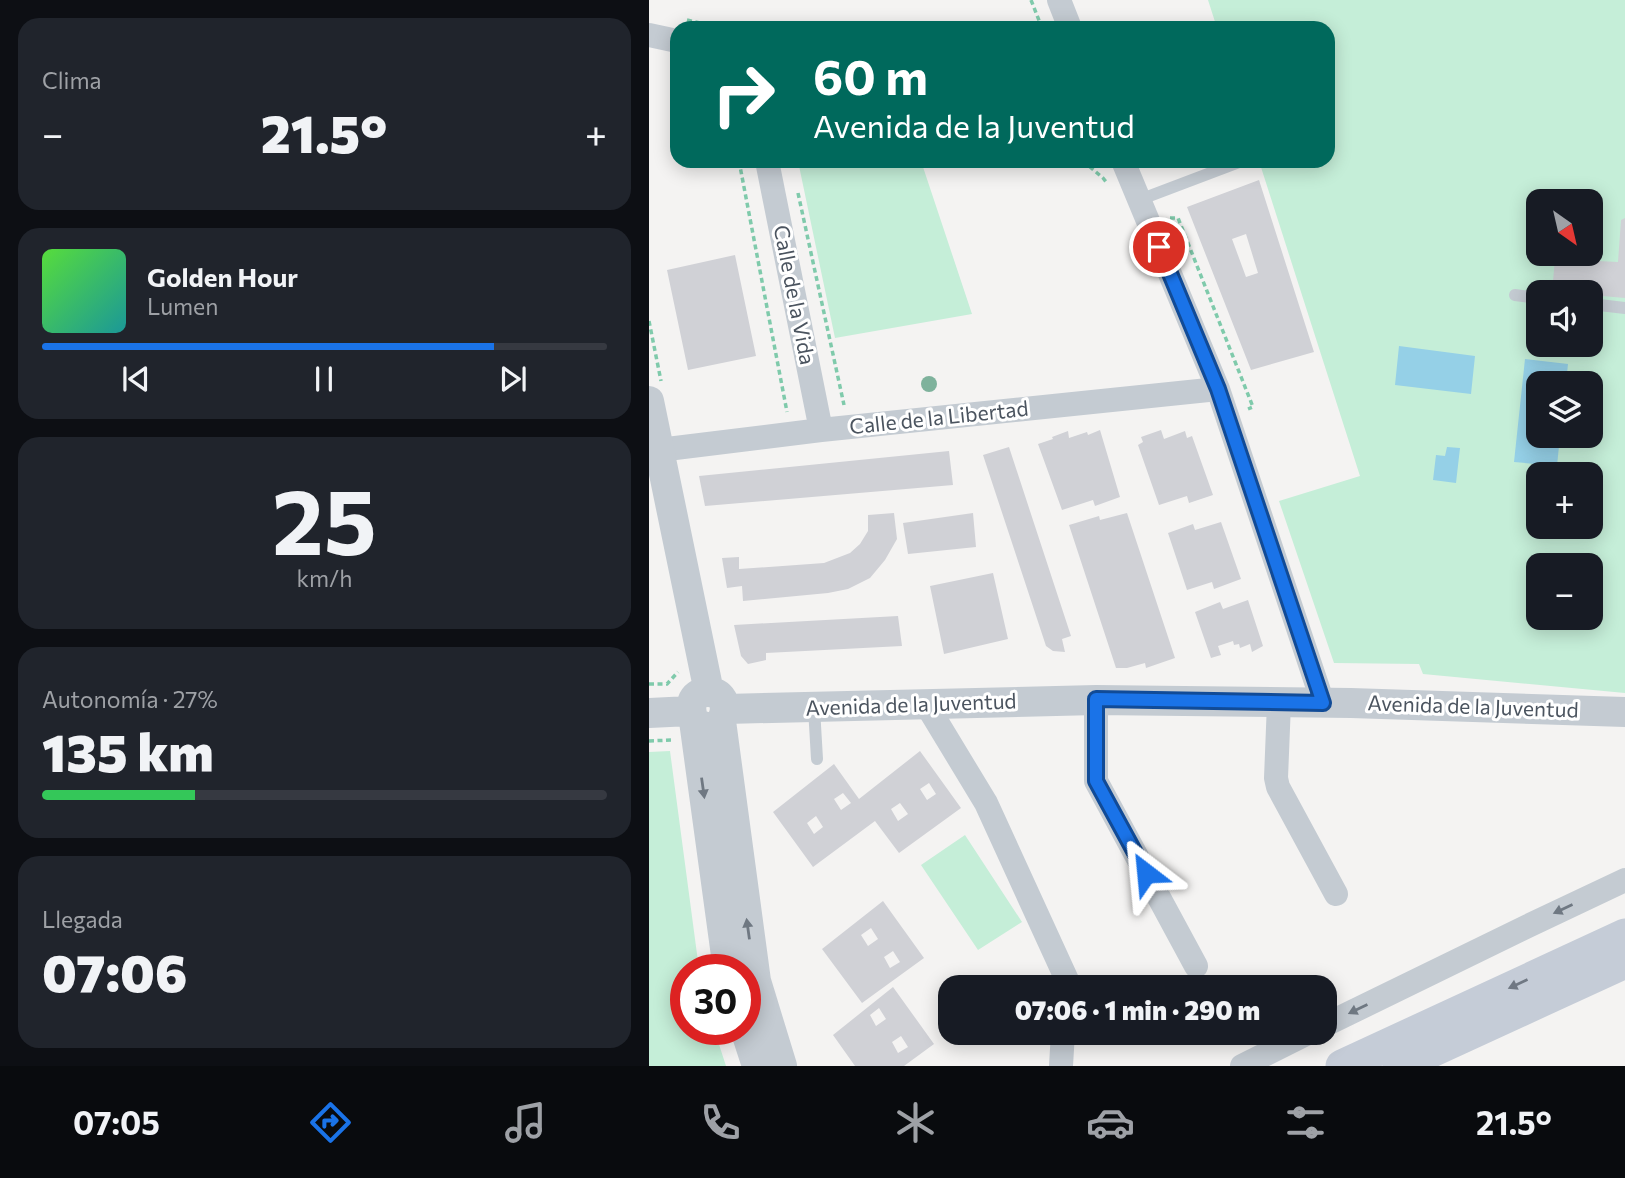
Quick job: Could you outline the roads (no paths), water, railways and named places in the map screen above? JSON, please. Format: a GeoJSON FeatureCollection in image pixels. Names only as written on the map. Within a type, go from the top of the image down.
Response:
{"type":"FeatureCollection","features":[{"type":"Feature","properties":{"kind":"main road"},"geometry":{"type":"LineString","coordinates":[[1342,1066],[1625,935]]}},
{"type":"Feature","properties":{"kind":"main road"},"geometry":{"type":"LineString","coordinates":[[1399,1066],[1625,962]]}},
{"type":"Feature","properties":{"kind":"street"},"geometry":{"type":"LineString","coordinates":[[1059,0],[1067,21]]}},
{"type":"Feature","properties":{"kind":"street"},"geometry":{"type":"LineString","coordinates":[[649,35],[670,40]]}},
{"type":"Feature","properties":{"kind":"street","name":"Calle de la Vida"},"geometry":{"type":"LineString","coordinates":[[768,168],[821,430]]}},
{"type":"Feature","properties":{"kind":"street"},"geometry":{"type":"LineString","coordinates":[[1126,168],[1218,389],[1323,703]]}},
{"type":"Feature","properties":{"kind":"street","name":"Calle de la Libertad"},"geometry":{"type":"LineString","coordinates":[[659,450],[821,430],[1218,389]]}},
{"type":"Feature","properties":{"kind":"street"},"geometry":{"type":"LineString","coordinates":[[656,396],[659,450],[756,981],[782,1066]]}},
{"type":"Feature","properties":{"kind":"street"},"geometry":{"type":"LineString","coordinates":[[1096,699],[1096,781],[1196,965]]}},
{"type":"Feature","properties":{"kind":"street","name":"Avenida de la Juventud"},"geometry":{"type":"LineString","coordinates":[[649,713],[1096,699],[1624,708]]}},
{"type":"Feature","properties":{"kind":"street"},"geometry":{"type":"LineString","coordinates":[[1279,703],[1276,778],[1278,787],[1336,894]]}},
{"type":"Feature","properties":{"kind":"street"},"geometry":{"type":"LineString","coordinates":[[926,705],[986,803],[1065,975]]}},
{"type":"Feature","properties":{"kind":"street"},"geometry":{"type":"LineString","coordinates":[[708,711],[727,954]]}},
{"type":"Feature","properties":{"kind":"street"},"geometry":{"type":"LineString","coordinates":[[1337,1020],[1625,880]]}},
{"type":"Feature","properties":{"kind":"street"},"geometry":{"type":"LineString","coordinates":[[750,1045],[757,1066]]}},
{"type":"Feature","properties":{"kind":"street"},"geometry":{"type":"LineString","coordinates":[[1061,1066],[1062,1045]]}},
{"type":"Feature","properties":{"kind":"street"},"geometry":{"type":"LineString","coordinates":[[1242,1066],[1284,1045]]}},
{"type":"Feature","properties":{"kind":"lane"},"geometry":{"type":"LineString","coordinates":[[1139,200],[1224,168]]}},
{"type":"Feature","properties":{"kind":"lane"},"geometry":{"type":"LineString","coordinates":[[1515,295],[1526,296]]}},
{"type":"Feature","properties":{"kind":"lane"},"geometry":{"type":"LineString","coordinates":[[1603,305],[1625,308]]}},
{"type":"Feature","properties":{"kind":"lane"},"geometry":{"type":"LineString","coordinates":[[814,708],[818,759]]}},
{"type":"Feature","properties":{"kind":"water"},"geometry":{"type":"Polygon","coordinates":[[[1399,346],[1475,356],[1471,394],[1395,385],[1399,346]]]}},
{"type":"Feature","properties":{"kind":"water"},"geometry":{"type":"Polygon","coordinates":[[[1525,359],[1568,364],[1567,371],[1526,371],[1526,448],[1559,448],[1557,462],[1514,462],[1525,359]]]}},
{"type":"Feature","properties":{"kind":"water"},"geometry":{"type":"Polygon","coordinates":[[[1447,447],[1460,448],[1456,483],[1433,480],[1436,455],[1445,456],[1447,447]]]}}]}
